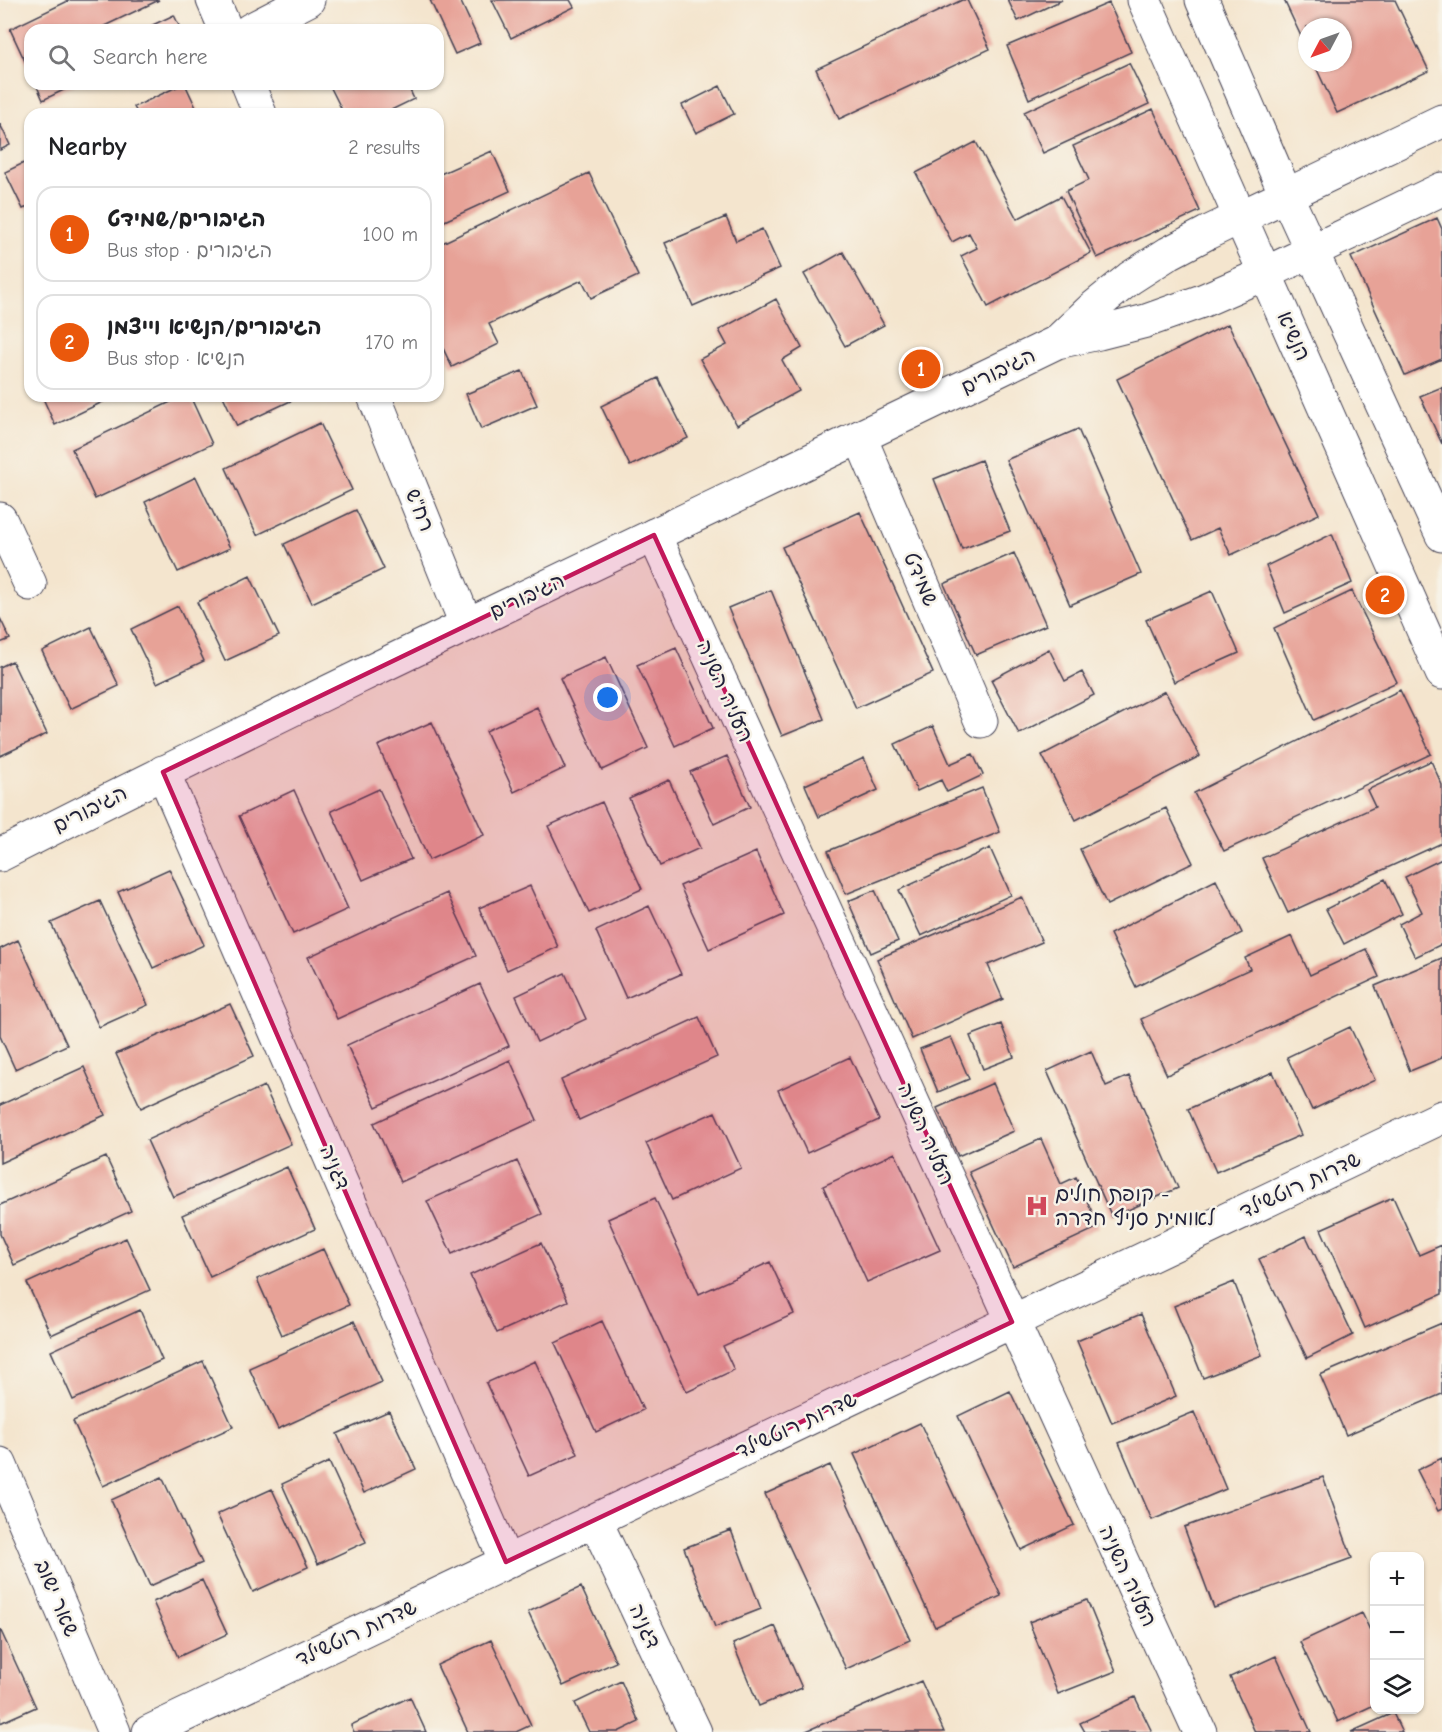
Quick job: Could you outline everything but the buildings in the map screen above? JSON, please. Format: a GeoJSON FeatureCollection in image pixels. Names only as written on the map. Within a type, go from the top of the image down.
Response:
{"type":"FeatureCollection","features":[{"type":"Feature","properties":{"kind":"street"},"geometry":{"type":"LineString","coordinates":[[213,0],[223,24]]}},
{"type":"Feature","properties":{"kind":"street"},"geometry":{"type":"LineString","coordinates":[[262,24],[308,0]]}},
{"type":"Feature","properties":{"kind":"street","name":"הנשיא"},"geometry":{"type":"LineString","coordinates":[[1144,0],[1442,673]]}},
{"type":"Feature","properties":{"kind":"street"},"geometry":{"type":"LineString","coordinates":[[1202,0],[1311,251],[1442,535]]}},
{"type":"Feature","properties":{"kind":"street"},"geometry":{"type":"LineString","coordinates":[[250,90],[258,108]]}},
{"type":"Feature","properties":{"kind":"street","name":"הגיבורים"},"geometry":{"type":"LineString","coordinates":[[1056,342],[1130,278],[1169,253],[1442,121]]}},
{"type":"Feature","properties":{"kind":"street","name":"הגיבורים"},"geometry":{"type":"LineString","coordinates":[[0,855],[163,772],[466,624],[1056,342],[1146,321],[1202,301],[1442,189]]}},
{"type":"Feature","properties":{"kind":"street","name":"רח\"ש"},"geometry":{"type":"LineString","coordinates":[[376,402],[466,624]]}},
{"type":"Feature","properties":{"kind":"street","name":"שמידט"},"geometry":{"type":"LineString","coordinates":[[861,437],[981,722]]}},
{"type":"Feature","properties":{"kind":"street"},"geometry":{"type":"LineString","coordinates":[[0,519],[30,584]]}},
{"type":"Feature","properties":{"kind":"street","name":"העליה השניה"},"geometry":{"type":"LineString","coordinates":[[654,535],[1200,1732]]}},
{"type":"Feature","properties":{"kind":"street","name":"דגניה"},"geometry":{"type":"LineString","coordinates":[[163,772],[506,1562]]}},
{"type":"Feature","properties":{"kind":"street","name":"שדרות רוטשילד"},"geometry":{"type":"LineString","coordinates":[[149,1732],[1442,1117]]}},
{"type":"Feature","properties":{"kind":"street","name":"שאר ישוב"},"geometry":{"type":"LineString","coordinates":[[0,1464],[114,1732]]}},
{"type":"Feature","properties":{"kind":"street","name":"דגניה"},"geometry":{"type":"LineString","coordinates":[[596,1520],[695,1732]]}},
{"type":"Feature","properties":{"kind":"highlighted area"},"geometry":{"type":"Polygon","coordinates":[[[654,535],[1012,1322],[506,1562],[163,772],[654,535]]]}},
{"type":"Feature","properties":{"kind":"place","name":"הגיבורים/שמידט"},"geometry":{"type":"Point","coordinates":[921,369]}},
{"type":"Feature","properties":{"kind":"place","name":"הגיבורים/הנשיא וייצמן"},"geometry":{"type":"Point","coordinates":[1385,595]}},
{"type":"Feature","properties":{"kind":"place","name":"קופת חולים - לאומית סניף חדרה"},"geometry":{"type":"Point","coordinates":[1037,1206]}}]}
